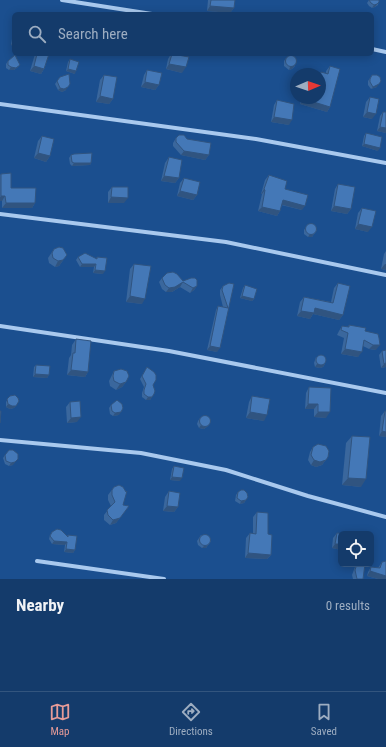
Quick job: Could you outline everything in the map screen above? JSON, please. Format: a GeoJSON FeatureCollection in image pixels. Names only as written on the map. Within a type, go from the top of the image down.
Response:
{"type":"FeatureCollection","features":[{"type":"Feature","properties":{"kind":"street"},"geometry":{"type":"LineString","coordinates":[[62,0],[139,12]]}},
{"type":"Feature","properties":{"kind":"street"},"geometry":{"type":"LineString","coordinates":[[374,49],[386,52]]}},
{"type":"Feature","properties":{"kind":"street"},"geometry":{"type":"LineString","coordinates":[[0,104],[256,139],[386,163]]}},
{"type":"Feature","properties":{"kind":"street"},"geometry":{"type":"LineString","coordinates":[[0,214],[226,242],[386,275]]}},
{"type":"Feature","properties":{"kind":"street"},"geometry":{"type":"LineString","coordinates":[[0,326],[169,351],[386,393]]}},
{"type":"Feature","properties":{"kind":"street"},"geometry":{"type":"LineString","coordinates":[[0,440],[141,453],[226,470],[308,496],[386,517]]}},
{"type":"Feature","properties":{"kind":"street"},"geometry":{"type":"LineString","coordinates":[[37,561],[164,579]]}},
{"type":"Feature","properties":{"kind":"building"},"geometry":{"type":"Polygon","coordinates":[[[211,0],[235,0],[234,8],[210,6],[211,0]]]}},
{"type":"Feature","properties":{"kind":"building"},"geometry":{"type":"Polygon","coordinates":[[[369,0],[379,0],[379,2],[374,5],[369,0]]]}},
{"type":"Feature","properties":{"kind":"building"},"geometry":{"type":"Polygon","coordinates":[[[16,56],[20,65],[16,68],[11,67],[8,65],[8,61],[16,56]]]}},
{"type":"Feature","properties":{"kind":"building"},"geometry":{"type":"Polygon","coordinates":[[[36,56],[48,56],[44,69],[34,66],[36,56]]]}},
{"type":"Feature","properties":{"kind":"building"},"geometry":{"type":"Polygon","coordinates":[[[171,56],[189,57],[186,67],[169,64],[171,56]]]}},
{"type":"Feature","properties":{"kind":"building"},"geometry":{"type":"Polygon","coordinates":[[[289,56],[293,56],[297,61],[295,65],[291,67],[287,65],[285,61],[289,56]]]}},
{"type":"Feature","properties":{"kind":"building"},"geometry":{"type":"Polygon","coordinates":[[[70,59],[79,62],[76,71],[68,69],[70,59]]]}},
{"type":"Feature","properties":{"kind":"building"},"geometry":{"type":"Polygon","coordinates":[[[330,66],[340,69],[330,107],[320,104],[326,104],[326,73],[328,74],[330,66]]]}},
{"type":"Feature","properties":{"kind":"building"},"geometry":{"type":"Polygon","coordinates":[[[147,70],[162,73],[159,85],[145,82],[147,70]]]}},
{"type":"Feature","properties":{"kind":"building"},"geometry":{"type":"Polygon","coordinates":[[[69,74],[70,84],[64,89],[60,88],[57,81],[60,77],[69,74]]]}},
{"type":"Feature","properties":{"kind":"building"},"geometry":{"type":"Polygon","coordinates":[[[104,75],[117,77],[113,99],[100,96],[104,75]]]}},
{"type":"Feature","properties":{"kind":"building"},"geometry":{"type":"Polygon","coordinates":[[[372,75],[377,75],[380,77],[381,81],[373,87],[370,82],[372,75]]]}},
{"type":"Feature","properties":{"kind":"building"},"geometry":{"type":"Polygon","coordinates":[[[370,97],[379,99],[376,114],[367,112],[370,97]]]}},
{"type":"Feature","properties":{"kind":"building"},"geometry":{"type":"Polygon","coordinates":[[[277,100],[294,104],[292,120],[274,117],[277,100]]]}},
{"type":"Feature","properties":{"kind":"building"},"geometry":{"type":"Polygon","coordinates":[[[383,112],[386,112],[386,128],[380,127],[383,112]]]}},
{"type":"Feature","properties":{"kind":"building"},"geometry":{"type":"Polygon","coordinates":[[[366,133],[382,137],[380,148],[364,144],[366,133]]]}},
{"type":"Feature","properties":{"kind":"building"},"geometry":{"type":"Polygon","coordinates":[[[179,135],[184,135],[187,139],[211,143],[209,155],[184,151],[176,142],[176,138],[179,135]]]}},
{"type":"Feature","properties":{"kind":"building"},"geometry":{"type":"Polygon","coordinates":[[[42,136],[54,139],[50,156],[38,153],[42,136]]]}},
{"type":"Feature","properties":{"kind":"building"},"geometry":{"type":"Polygon","coordinates":[[[92,153],[91,163],[72,162],[71,155],[92,153]]]}},
{"type":"Feature","properties":{"kind":"building"},"geometry":{"type":"Polygon","coordinates":[[[169,157],[182,160],[179,178],[164,176],[169,157]]]}},
{"type":"Feature","properties":{"kind":"building"},"geometry":{"type":"Polygon","coordinates":[[[11,173],[11,188],[36,188],[35,203],[6,203],[5,196],[1,196],[1,174],[11,173]]]}},
{"type":"Feature","properties":{"kind":"building"},"geometry":{"type":"Polygon","coordinates":[[[269,175],[287,181],[285,189],[308,195],[305,206],[283,200],[280,211],[262,207],[264,189],[269,175]]]}},
{"type":"Feature","properties":{"kind":"building"},"geometry":{"type":"Polygon","coordinates":[[[184,178],[200,182],[197,195],[180,191],[184,178]]]}},
{"type":"Feature","properties":{"kind":"building"},"geometry":{"type":"Polygon","coordinates":[[[338,184],[355,187],[351,209],[334,206],[338,184]]]}},
{"type":"Feature","properties":{"kind":"building"},"geometry":{"type":"Polygon","coordinates":[[[112,187],[128,187],[128,198],[111,197],[112,187]]]}},
{"type":"Feature","properties":{"kind":"building"},"geometry":{"type":"Polygon","coordinates":[[[362,208],[376,211],[372,227],[358,224],[362,208]]]}},
{"type":"Feature","properties":{"kind":"building"},"geometry":{"type":"Polygon","coordinates":[[[309,224],[313,224],[315,225],[315,233],[309,234],[306,231],[306,227],[309,224]]]}},
{"type":"Feature","properties":{"kind":"building"},"geometry":{"type":"Polygon","coordinates":[[[59,247],[63,248],[67,255],[63,260],[58,261],[53,258],[52,253],[54,249],[59,247]]]}},
{"type":"Feature","properties":{"kind":"building"},"geometry":{"type":"Polygon","coordinates":[[[85,253],[97,259],[97,257],[107,258],[105,271],[95,270],[96,264],[82,264],[78,257],[85,253]]]}},
{"type":"Feature","properties":{"kind":"building"},"geometry":{"type":"Polygon","coordinates":[[[134,264],[151,266],[145,299],[130,296],[134,264]]]}},
{"type":"Feature","properties":{"kind":"building"},"geometry":{"type":"Polygon","coordinates":[[[173,272],[183,281],[195,278],[197,280],[197,286],[193,288],[183,282],[175,287],[169,288],[165,285],[162,278],[167,273],[173,272]]]}},
{"type":"Feature","properties":{"kind":"building"},"geometry":{"type":"Polygon","coordinates":[[[229,283],[234,284],[220,348],[210,346],[218,306],[228,308],[222,290],[223,286],[229,283]]]}},
{"type":"Feature","properties":{"kind":"building"},"geometry":{"type":"Polygon","coordinates":[[[338,283],[350,286],[343,315],[315,308],[314,313],[301,311],[304,297],[333,303],[338,283]]]}},
{"type":"Feature","properties":{"kind":"building"},"geometry":{"type":"Polygon","coordinates":[[[245,285],[257,289],[254,299],[242,296],[245,285]]]}},
{"type":"Feature","properties":{"kind":"building"},"geometry":{"type":"Polygon","coordinates":[[[349,325],[366,328],[365,331],[378,334],[380,345],[373,345],[364,340],[362,352],[345,349],[348,333],[341,330],[342,326],[349,327],[349,325]]]}},
{"type":"Feature","properties":{"kind":"building"},"geometry":{"type":"Polygon","coordinates":[[[76,339],[91,341],[88,372],[71,370],[73,353],[75,353],[76,339]]]}},
{"type":"Feature","properties":{"kind":"building"},"geometry":{"type":"Polygon","coordinates":[[[386,350],[386,363],[384,364],[382,351],[386,350]]]}},
{"type":"Feature","properties":{"kind":"building"},"geometry":{"type":"Polygon","coordinates":[[[319,355],[323,355],[325,356],[325,364],[319,365],[316,362],[316,358],[319,355]]]}},
{"type":"Feature","properties":{"kind":"building"},"geometry":{"type":"Polygon","coordinates":[[[36,365],[50,366],[49,375],[35,374],[36,365]]]}},
{"type":"Feature","properties":{"kind":"building"},"geometry":{"type":"Polygon","coordinates":[[[147,367],[156,375],[156,380],[153,385],[155,391],[152,397],[148,397],[144,394],[146,384],[142,376],[147,367]]]}},
{"type":"Feature","properties":{"kind":"building"},"geometry":{"type":"Polygon","coordinates":[[[121,369],[127,371],[129,376],[126,382],[120,384],[114,381],[113,376],[114,371],[121,369]]]}},
{"type":"Feature","properties":{"kind":"building"},"geometry":{"type":"Polygon","coordinates":[[[309,387],[331,388],[330,412],[318,412],[318,404],[308,404],[309,387]]]}},
{"type":"Feature","properties":{"kind":"building"},"geometry":{"type":"Polygon","coordinates":[[[15,395],[19,401],[16,406],[8,404],[7,399],[10,396],[15,395]]]}},
{"type":"Feature","properties":{"kind":"building"},"geometry":{"type":"Polygon","coordinates":[[[252,396],[270,399],[267,415],[250,412],[252,396]]]}},
{"type":"Feature","properties":{"kind":"building"},"geometry":{"type":"Polygon","coordinates":[[[117,400],[122,404],[123,408],[121,412],[115,413],[112,411],[111,405],[117,400]]]}},
{"type":"Feature","properties":{"kind":"building"},"geometry":{"type":"Polygon","coordinates":[[[80,401],[81,417],[71,418],[70,402],[80,401]]]}},
{"type":"Feature","properties":{"kind":"building"},"geometry":{"type":"Polygon","coordinates":[[[386,411],[386,432],[382,431],[386,411]]]}},
{"type":"Feature","properties":{"kind":"building"},"geometry":{"type":"Polygon","coordinates":[[[203,416],[207,416],[209,417],[209,425],[203,426],[200,423],[200,419],[203,416]]]}},
{"type":"Feature","properties":{"kind":"building"},"geometry":{"type":"Polygon","coordinates":[[[352,436],[370,437],[366,479],[348,478],[352,436]]]}},
{"type":"Feature","properties":{"kind":"building"},"geometry":{"type":"Polygon","coordinates":[[[318,444],[326,446],[329,451],[326,460],[320,462],[314,460],[311,455],[313,447],[318,444]]]}},
{"type":"Feature","properties":{"kind":"building"},"geometry":{"type":"Polygon","coordinates":[[[9,450],[13,450],[18,454],[18,459],[15,462],[11,463],[6,461],[5,455],[9,450]]]}},
{"type":"Feature","properties":{"kind":"building"},"geometry":{"type":"Polygon","coordinates":[[[174,466],[184,468],[182,478],[172,477],[174,466]]]}},
{"type":"Feature","properties":{"kind":"building"},"geometry":{"type":"Polygon","coordinates":[[[119,485],[123,487],[126,492],[127,491],[123,505],[129,506],[120,518],[113,520],[108,515],[107,510],[115,502],[112,495],[112,490],[114,487],[119,485]]]}},
{"type":"Feature","properties":{"kind":"building"},"geometry":{"type":"Polygon","coordinates":[[[244,490],[247,493],[248,497],[246,500],[241,501],[237,498],[238,492],[244,490]]]}},
{"type":"Feature","properties":{"kind":"building"},"geometry":{"type":"Polygon","coordinates":[[[169,491],[180,493],[178,507],[167,506],[169,491]]]}},
{"type":"Feature","properties":{"kind":"building"},"geometry":{"type":"Polygon","coordinates":[[[257,512],[268,513],[268,534],[272,535],[271,555],[248,553],[250,533],[256,534],[257,512]]]}},
{"type":"Feature","properties":{"kind":"building"},"geometry":{"type":"Polygon","coordinates":[[[57,529],[61,530],[68,537],[68,535],[77,536],[75,550],[66,549],[67,542],[54,541],[50,536],[52,532],[57,529]]]}},
{"type":"Feature","properties":{"kind":"building"},"geometry":{"type":"Polygon","coordinates":[[[337,533],[338,533],[338,544],[335,544],[337,533]]]}},
{"type":"Feature","properties":{"kind":"building"},"geometry":{"type":"Polygon","coordinates":[[[203,535],[207,535],[209,536],[209,544],[203,545],[200,542],[200,538],[203,535]]]}},
{"type":"Feature","properties":{"kind":"building"},"geometry":{"type":"Polygon","coordinates":[[[386,561],[386,576],[370,571],[371,567],[380,568],[382,562],[386,561]]]}},
{"type":"Feature","properties":{"kind":"building"},"geometry":{"type":"Polygon","coordinates":[[[356,567],[365,567],[363,579],[357,579],[355,570],[356,567]]]}}]}
